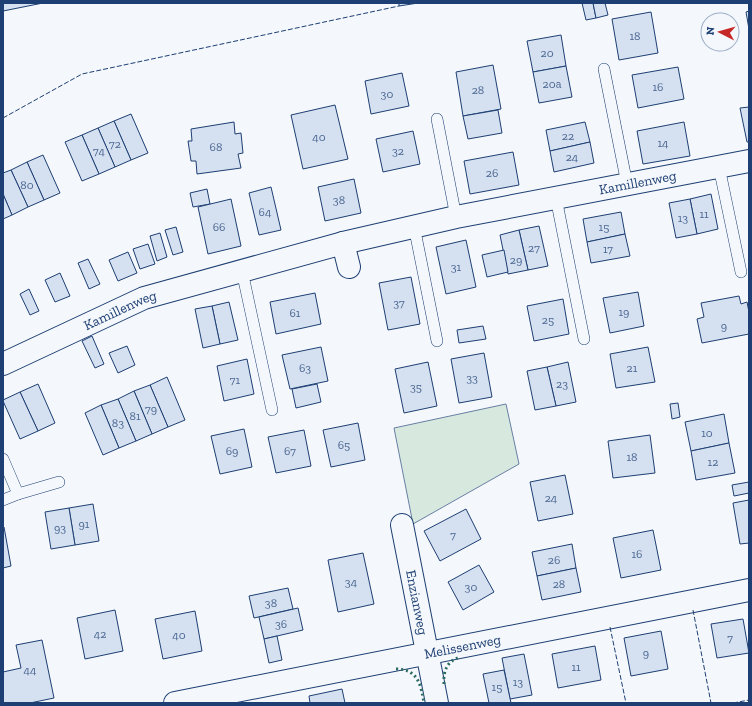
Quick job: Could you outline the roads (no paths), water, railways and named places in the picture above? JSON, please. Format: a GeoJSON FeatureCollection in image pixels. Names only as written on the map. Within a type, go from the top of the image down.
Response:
{"type":"FeatureCollection","features":[{"type":"Feature","properties":{"kind":"street","name":"Kamillenweg"},"geometry":{"type":"LineString","coordinates":[[3,364],[144,298],[343,243],[456,217],[749,161]]}},
{"type":"Feature","properties":{"kind":"street"},"geometry":{"type":"LineString","coordinates":[[343,243],[349,267]]}},
{"type":"Feature","properties":{"kind":"street","name":"Enzianweg"},"geometry":{"type":"LineString","coordinates":[[402,525],[437,703]]}},
{"type":"Feature","properties":{"kind":"street","name":"Melissenweg"},"geometry":{"type":"LineString","coordinates":[[175,703],[749,590]]}},
{"type":"Feature","properties":{"kind":"lane"},"geometry":{"type":"LineString","coordinates":[[604,69],[627,184]]}},
{"type":"Feature","properties":{"kind":"lane"},"geometry":{"type":"LineString","coordinates":[[437,119],[456,217]]}},
{"type":"Feature","properties":{"kind":"lane"},"geometry":{"type":"LineString","coordinates":[[719,167],[741,272]]}},
{"type":"Feature","properties":{"kind":"lane"},"geometry":{"type":"LineString","coordinates":[[556,198],[584,339]]}},
{"type":"Feature","properties":{"kind":"lane"},"geometry":{"type":"LineString","coordinates":[[414,226],[437,341]]}},
{"type":"Feature","properties":{"kind":"lane"},"geometry":{"type":"LineString","coordinates":[[242,271],[272,410]]}},
{"type":"Feature","properties":{"kind":"lane"},"geometry":{"type":"LineString","coordinates":[[3,458],[18,494]]}},
{"type":"Feature","properties":{"kind":"lane"},"geometry":{"type":"LineString","coordinates":[[3,500],[59,482]]}}]}
